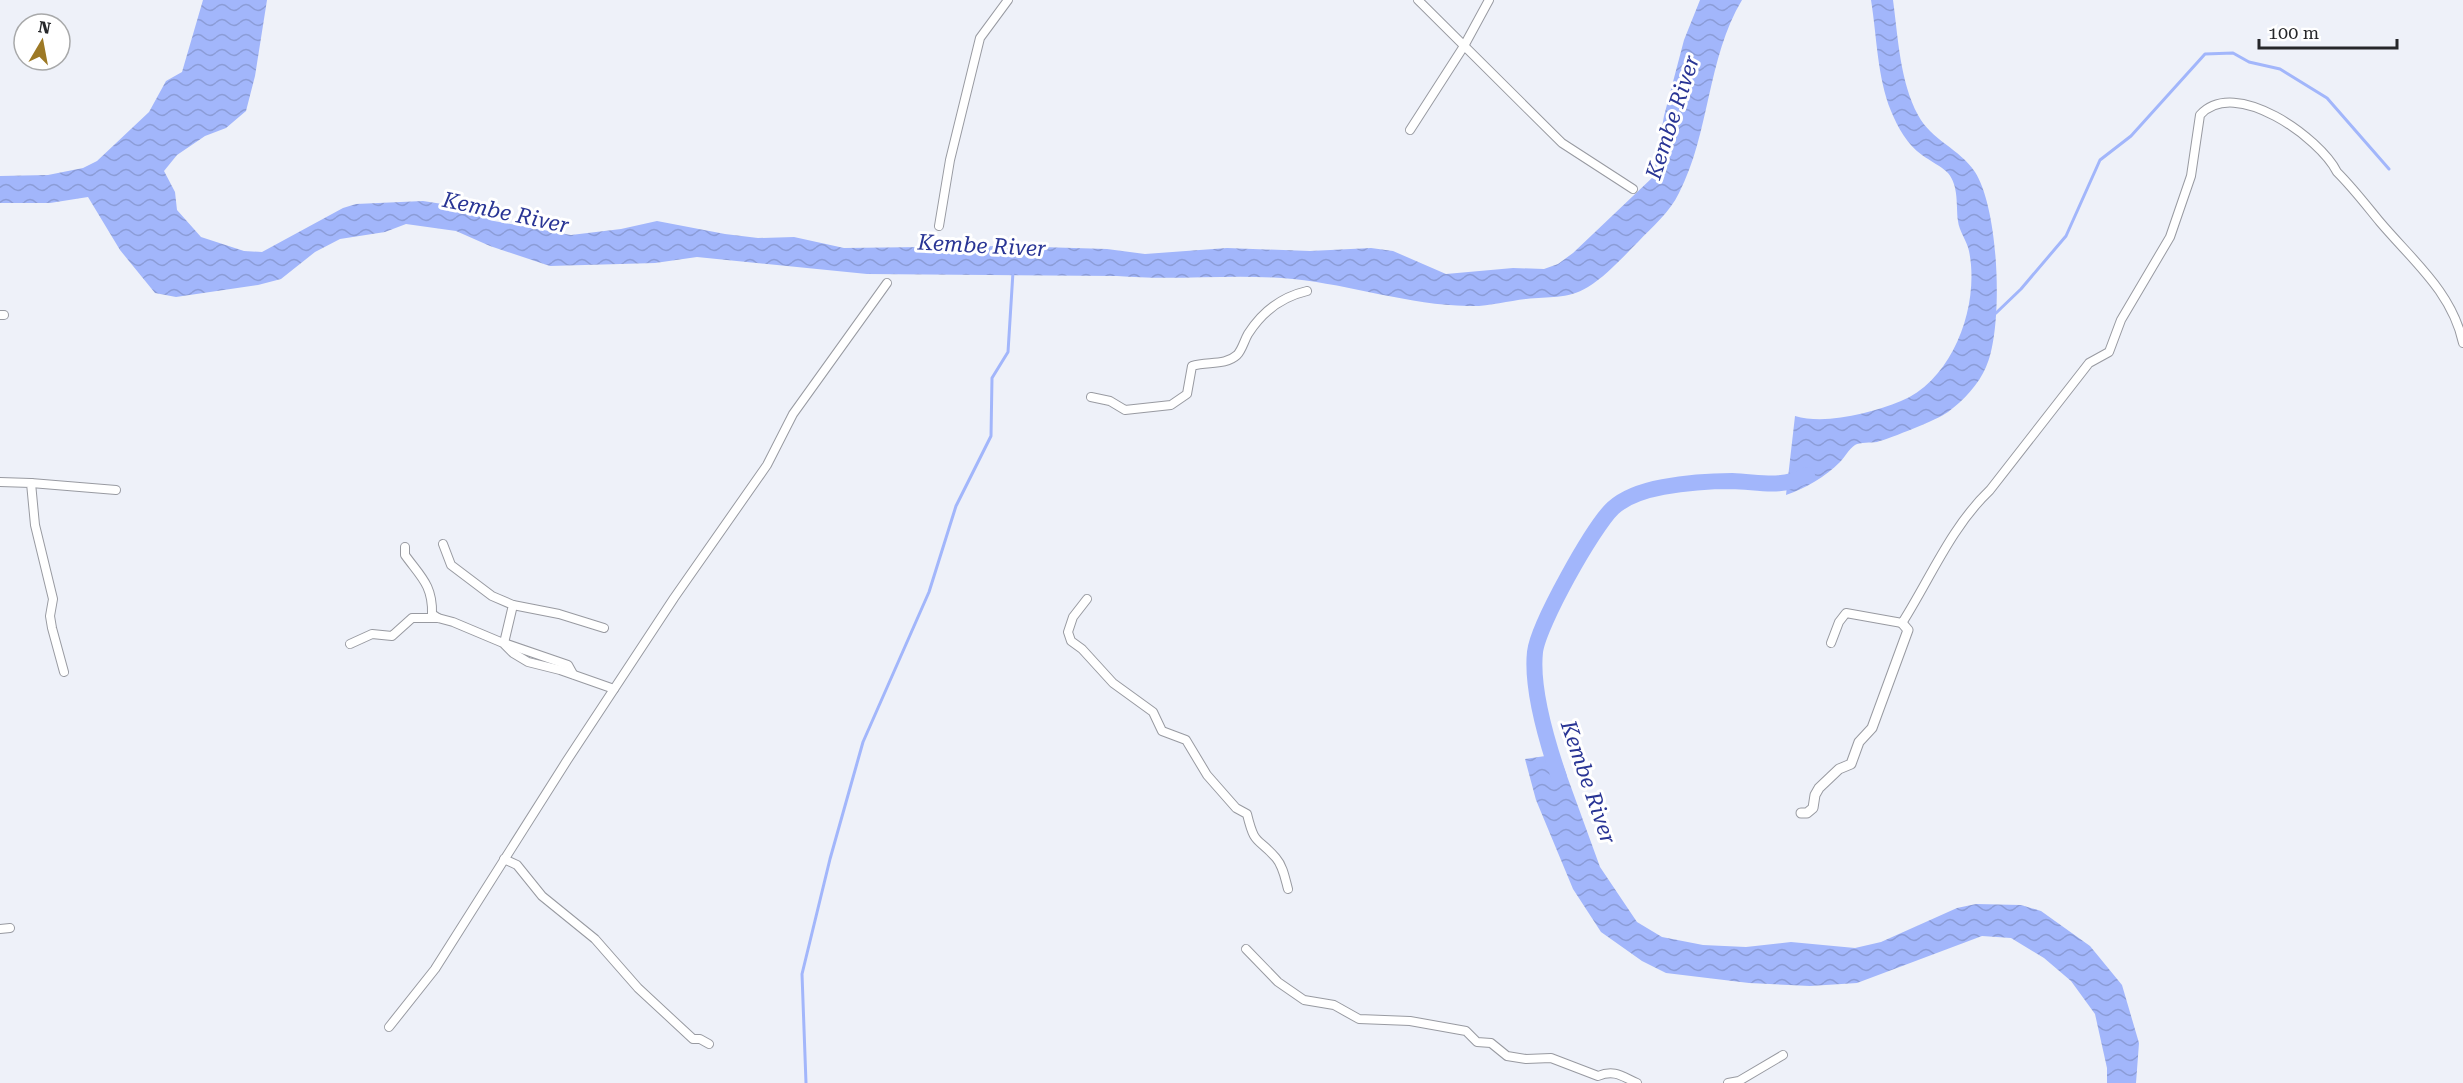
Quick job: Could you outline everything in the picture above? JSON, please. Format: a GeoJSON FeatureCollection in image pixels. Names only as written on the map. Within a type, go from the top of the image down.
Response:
{"type":"FeatureCollection","features":[{"type":"Feature","properties":{"kind":"street"},"geometry":{"type":"LineString","coordinates":[[939,226],[950,160],[980,38],[1008,0]]}},
{"type":"Feature","properties":{"kind":"street"},"geometry":{"type":"LineString","coordinates":[[1418,0],[1562,143],[1633,189]]}},
{"type":"Feature","properties":{"kind":"street"},"geometry":{"type":"LineString","coordinates":[[1410,130],[1464,46],[1489,0]]}},
{"type":"Feature","properties":{"kind":"street"},"geometry":{"type":"LineString","coordinates":[[1902,623],[1923,589],[1936,561],[1974,504],[1990,490],[2089,363],[2109,352],[2121,320],[2170,237],[2191,177],[2200,115],[2206,108],[2237,103],[2256,107],[2293,126],[2331,160],[2337,172],[2428,272],[2451,308],[2459,325],[2463,343]]}},
{"type":"Feature","properties":{"kind":"street"},"geometry":{"type":"LineString","coordinates":[[389,1027],[435,969],[614,689],[767,465],[793,414],[887,283]]}},
{"type":"Feature","properties":{"kind":"street"},"geometry":{"type":"LineString","coordinates":[[1091,397],[1110,400],[1125,410],[1171,405],[1187,394],[1192,366],[1204,362],[1226,362],[1237,355],[1262,314],[1288,296],[1307,291]]}},
{"type":"Feature","properties":{"kind":"street"},"geometry":{"type":"LineString","coordinates":[[0,482],[116,490]]}},
{"type":"Feature","properties":{"kind":"street"},"geometry":{"type":"LineString","coordinates":[[31,483],[35,525],[53,599],[51,622],[64,672]]}},
{"type":"Feature","properties":{"kind":"street"},"geometry":{"type":"LineString","coordinates":[[443,544],[451,565],[492,596],[513,605],[559,614],[604,628]]}},
{"type":"Feature","properties":{"kind":"street"},"geometry":{"type":"LineString","coordinates":[[405,547],[405,555],[422,573],[432,598],[432,614],[504,643],[513,653],[528,662],[573,674],[614,689]]}},
{"type":"Feature","properties":{"kind":"street"},"geometry":{"type":"LineString","coordinates":[[1087,599],[1070,624],[1068,632],[1071,641],[1082,649],[1113,683],[1153,712],[1162,731],[1186,740],[1207,775],[1236,808],[1247,814],[1257,843],[1275,857],[1283,870],[1288,890]]}},
{"type":"Feature","properties":{"kind":"street"},"geometry":{"type":"LineString","coordinates":[[504,643],[513,605]]}},
{"type":"Feature","properties":{"kind":"street"},"geometry":{"type":"LineString","coordinates":[[1802,813],[1807,813],[1812,808],[1819,788],[1839,769],[1851,764],[1858,742],[1872,728],[1908,630],[1902,623],[1845,613],[1839,622],[1832,643]]}},
{"type":"Feature","properties":{"kind":"street"},"geometry":{"type":"LineString","coordinates":[[350,644],[372,634],[392,636],[412,618],[438,618]]}},
{"type":"Feature","properties":{"kind":"street"},"geometry":{"type":"LineString","coordinates":[[504,859],[517,865],[542,896],[595,939],[638,988],[693,1039],[700,1039],[709,1044]]}},
{"type":"Feature","properties":{"kind":"street"},"geometry":{"type":"LineString","coordinates":[[0,929],[10,928]]}},
{"type":"Feature","properties":{"kind":"street"},"geometry":{"type":"LineString","coordinates":[[1246,949],[1278,982],[1304,1000],[1334,1005],[1359,1019],[1410,1021],[1466,1031],[1477,1042],[1491,1043],[1507,1056],[1526,1059],[1551,1058],[1598,1076],[1608,1072],[1624,1075],[1637,1083]]}},
{"type":"Feature","properties":{"kind":"street"},"geometry":{"type":"LineString","coordinates":[[1728,1083],[1739,1081],[1783,1055]]}},
{"type":"Feature","properties":{"kind":"water"},"geometry":{"type":"Polygon","coordinates":[[[203,0],[267,0],[255,76],[246,111],[226,128],[205,136],[177,155],[164,171],[175,192],[177,210],[201,237],[244,251],[262,252],[343,208],[356,204],[423,201],[449,205],[494,221],[571,235],[621,229],[657,221],[758,238],[794,237],[844,248],[1004,246],[1107,249],[1145,254],[1227,248],[1310,251],[1371,248],[1393,251],[1446,274],[1513,268],[1544,269],[1558,264],[1573,253],[1653,177],[1664,116],[1684,40],[1700,0],[1742,0],[1722,46],[1689,170],[1679,193],[1666,213],[1608,272],[1595,283],[1580,291],[1565,296],[1475,306],[1402,299],[1315,282],[1271,277],[1161,278],[867,274],[697,257],[655,263],[550,266],[490,246],[456,231],[406,224],[385,232],[340,239],[315,252],[281,279],[258,285],[176,297],[155,293],[120,250],[88,197],[50,203],[0,203],[0,176],[48,175],[83,168],[97,161],[149,112],[166,81],[182,72],[203,0]]]}},
{"type":"Feature","properties":{"kind":"water"},"geometry":{"type":"Polygon","coordinates":[[[1871,0],[1893,0],[1903,74],[1918,115],[1930,131],[1969,164],[1983,189],[1994,239],[1996,268],[1997,297],[1992,349],[1986,367],[1975,386],[1948,412],[1884,440],[1855,445],[1822,477],[1786,495],[1795,416],[1820,419],[1848,416],[1901,401],[1920,390],[1936,376],[1949,358],[1959,338],[1970,294],[1969,251],[1959,225],[1952,178],[1945,170],[1912,146],[1903,135],[1894,117],[1886,98],[1880,70],[1871,0]]]}},
{"type":"Feature","properties":{"kind":"water"},"geometry":{"type":"Polygon","coordinates":[[[1559,754],[1600,867],[1637,922],[1662,937],[1703,945],[1746,947],[1791,942],[1855,948],[1881,942],[1957,908],[1976,904],[2021,905],[2041,911],[2090,946],[2122,985],[2139,1043],[2136,1083],[2107,1083],[2107,1068],[2095,1014],[2071,981],[2044,958],[2011,938],[1982,936],[1857,983],[1810,986],[1749,983],[1666,973],[1642,961],[1601,932],[1573,889],[1536,800],[1525,759],[1559,754]]]}},
{"type":"Feature","properties":{"kind":"waterway"},"geometry":{"type":"LineString","coordinates":[[1996,313],[2021,289],[2066,236],[2100,160],[2131,136],[2205,54],[2233,53],[2249,62],[2280,69],[2327,98],[2389,169]]}},
{"type":"Feature","properties":{"kind":"waterway"},"geometry":{"type":"LineString","coordinates":[[806,1083],[802,974],[830,859],[863,742],[929,592],[956,506],[991,436],[992,378],[1008,352],[1013,272]]}},
{"type":"Feature","properties":{"kind":"waterway","name":"Kembe River"},"geometry":{"type":"LineString","coordinates":[[1559,777],[1545,732],[1538,699],[1534,667],[1535,652],[1546,621],[1580,555],[1613,508],[1637,494],[1680,484],[1715,481],[1779,483],[1807,475]]}}]}
